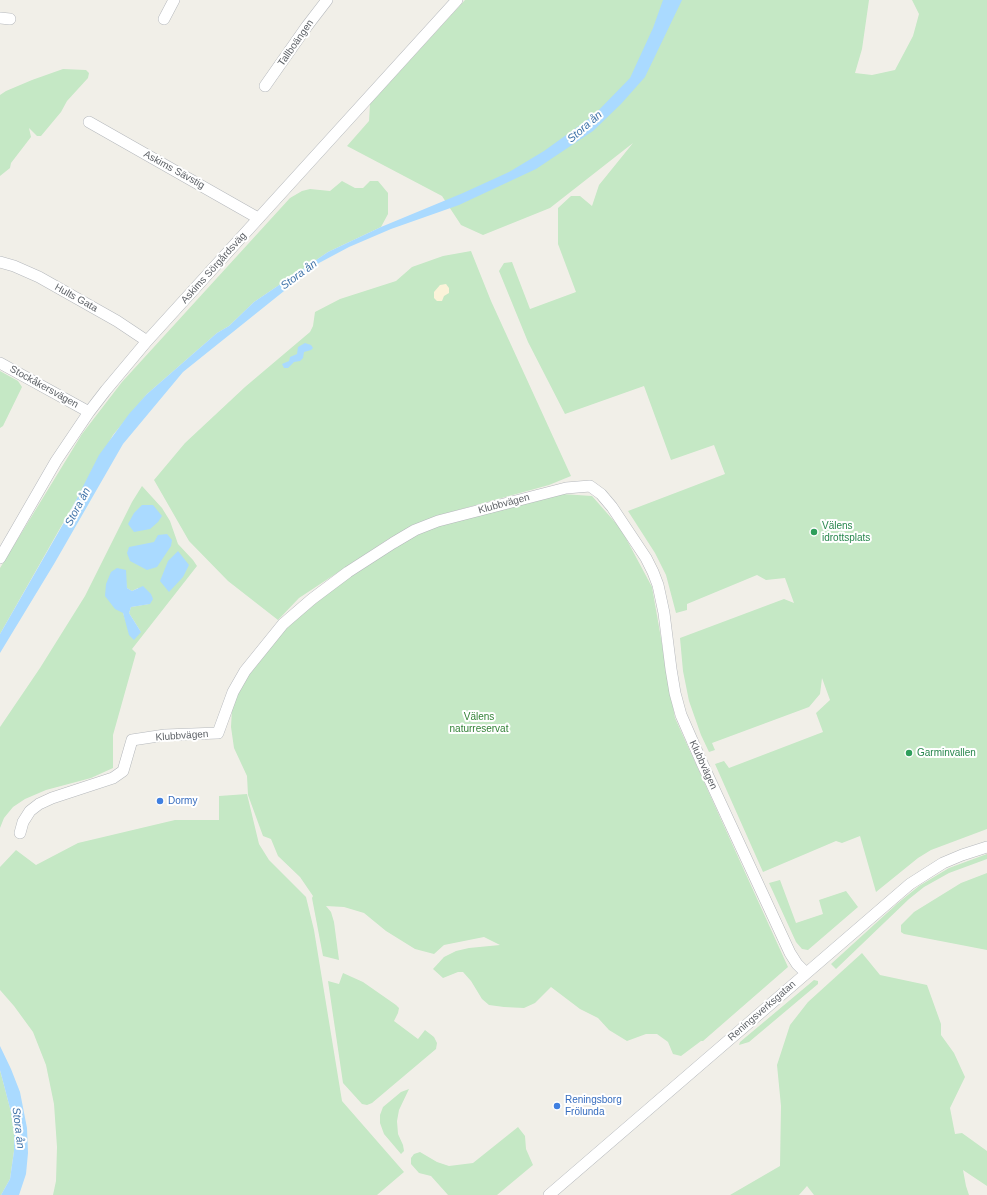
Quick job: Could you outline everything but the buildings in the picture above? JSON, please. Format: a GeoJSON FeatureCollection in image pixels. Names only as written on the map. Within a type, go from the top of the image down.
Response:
{"type":"FeatureCollection","features":[{"type":"Feature","properties":{"kind":"street"},"geometry":{"type":"LineString","coordinates":[[164,19],[174,0]]}},
{"type":"Feature","properties":{"kind":"street","name":"Tallboängen"},"geometry":{"type":"LineString","coordinates":[[265,86],[327,0]]}},
{"type":"Feature","properties":{"kind":"street","name":"Askims Sörgårdsväg"},"geometry":{"type":"LineString","coordinates":[[0,558],[56,461],[89,412],[147,341],[457,0]]}},
{"type":"Feature","properties":{"kind":"street","name":"Askims Sävstig"},"geometry":{"type":"LineString","coordinates":[[90,122],[258,218]]}},
{"type":"Feature","properties":{"kind":"street","name":"Hults Gata"},"geometry":{"type":"LineString","coordinates":[[0,262],[14,266],[39,277],[117,321],[147,341]]}},
{"type":"Feature","properties":{"kind":"street","name":"Stockåkersvägen"},"geometry":{"type":"LineString","coordinates":[[0,363],[89,412]]}},
{"type":"Feature","properties":{"kind":"street","name":"Klubbvägen"},"geometry":{"type":"LineString","coordinates":[[20,833],[23,822],[30,811],[39,804],[52,798],[113,778],[123,771],[132,740],[165,735],[218,733],[233,692],[242,676],[283,624],[312,599],[348,572],[392,543],[415,530],[438,521],[566,488],[590,486],[601,494],[612,506],[646,558],[653,572],[658,585],[664,613],[675,694],[681,715],[790,953],[797,964],[806,973]]}},
{"type":"Feature","properties":{"kind":"street","name":"Reningsverksgatan"},"geometry":{"type":"LineString","coordinates":[[549,1195],[910,884],[927,872],[962,855],[987,847]]}},
{"type":"Feature","properties":{"kind":"green space"},"geometry":{"type":"Polygon","coordinates":[[[465,0],[869,0],[862,49],[855,73],[872,75],[895,70],[913,36],[919,14],[912,0],[987,0],[987,829],[931,850],[918,858],[876,892],[860,836],[842,843],[836,841],[763,872],[715,764],[724,761],[729,768],[823,732],[816,713],[830,700],[822,678],[820,694],[809,707],[712,743],[715,750],[709,752],[701,735],[689,701],[683,671],[680,638],[784,599],[794,603],[785,578],[766,580],[757,575],[687,604],[687,610],[676,613],[666,575],[655,553],[628,511],[725,474],[714,445],[671,460],[644,386],[565,414],[528,342],[499,271],[504,263],[512,262],[530,309],[576,292],[558,244],[558,208],[571,196],[580,196],[592,206],[599,185],[633,143],[550,208],[483,235],[461,225],[442,196],[347,146],[369,121],[370,104],[465,0]]]}},
{"type":"Feature","properties":{"kind":"green space"},"geometry":{"type":"Polygon","coordinates":[[[63,69],[86,70],[89,73],[88,78],[67,101],[61,112],[41,136],[37,136],[29,128],[31,137],[11,163],[10,168],[0,176],[0,95],[32,80],[63,69]]]}},
{"type":"Feature","properties":{"kind":"green space"},"geometry":{"type":"Polygon","coordinates":[[[342,181],[355,188],[363,188],[370,181],[378,181],[388,193],[388,214],[381,227],[328,252],[254,302],[229,326],[217,333],[147,394],[113,435],[0,634],[0,568],[82,434],[122,382],[290,198],[302,191],[310,189],[330,191],[342,181]]]}},
{"type":"Feature","properties":{"kind":"green space"},"geometry":{"type":"Polygon","coordinates":[[[471,251],[491,301],[571,476],[549,485],[440,515],[417,524],[390,538],[299,598],[278,620],[228,581],[189,541],[154,480],[185,443],[245,387],[310,332],[313,326],[315,312],[340,299],[396,281],[412,267],[443,256],[471,251]]]}},
{"type":"Feature","properties":{"kind":"green space"},"geometry":{"type":"Polygon","coordinates":[[[0,371],[18,381],[22,387],[3,426],[0,428],[0,371]]]}},
{"type":"Feature","properties":{"kind":"green space"},"geometry":{"type":"Polygon","coordinates":[[[142,486],[162,508],[170,521],[178,544],[197,566],[132,649],[136,653],[113,735],[113,768],[91,778],[46,790],[25,799],[13,807],[4,818],[0,828],[0,727],[40,668],[85,596],[132,502],[142,486]],[[127,582],[123,613],[126,622],[141,632],[129,613],[131,607],[149,604],[138,588],[132,591],[127,588],[127,582]]]}},
{"type":"Feature","properties":{"kind":"green space","name":"Välens naturreservat"},"geometry":{"type":"Polygon","coordinates":[[[562,494],[592,496],[621,529],[652,587],[675,718],[788,967],[703,1041],[681,1056],[673,1054],[668,1042],[657,1034],[646,1034],[627,1041],[609,1030],[598,1018],[580,1009],[551,987],[535,1003],[524,1008],[489,1005],[482,999],[471,981],[463,972],[458,972],[443,978],[433,969],[444,957],[456,951],[469,948],[500,945],[484,937],[444,945],[434,954],[415,949],[386,931],[364,913],[344,907],[326,906],[331,912],[334,922],[339,960],[323,956],[312,898],[313,896],[300,877],[278,856],[271,839],[263,836],[248,795],[247,776],[234,748],[231,727],[232,709],[242,684],[283,632],[300,616],[352,574],[404,542],[437,525],[562,494]]]}},
{"type":"Feature","properties":{"kind":"green space"},"geometry":{"type":"Polygon","coordinates":[[[247,794],[259,844],[269,860],[306,897],[314,930],[342,1101],[404,1172],[377,1195],[53,1195],[56,1181],[57,1147],[54,1104],[46,1065],[33,1032],[0,990],[0,867],[16,850],[36,865],[78,843],[175,820],[219,820],[219,796],[247,794]]]}},
{"type":"Feature","properties":{"kind":"green space"},"geometry":{"type":"Polygon","coordinates":[[[987,854],[987,859],[949,873],[924,887],[909,899],[836,969],[831,964],[898,903],[919,886],[949,868],[987,854]]]}},
{"type":"Feature","properties":{"kind":"green space"},"geometry":{"type":"Polygon","coordinates":[[[987,873],[987,950],[904,934],[901,932],[901,925],[914,912],[961,883],[987,873]]]}},
{"type":"Feature","properties":{"kind":"green space"},"geometry":{"type":"Polygon","coordinates":[[[780,880],[796,923],[823,914],[819,900],[846,891],[858,907],[808,950],[802,949],[796,942],[769,883],[780,880]]]}},
{"type":"Feature","properties":{"kind":"green space"},"geometry":{"type":"Polygon","coordinates":[[[862,953],[880,975],[927,985],[941,1024],[941,1035],[954,1053],[965,1077],[950,1108],[955,1134],[962,1133],[987,1151],[987,1186],[963,1170],[969,1195],[814,1195],[807,1186],[799,1195],[730,1195],[780,1166],[781,1106],[777,1065],[790,1025],[808,1002],[862,953]]]}},
{"type":"Feature","properties":{"kind":"green space"},"geometry":{"type":"Polygon","coordinates":[[[343,973],[363,982],[396,1005],[399,1008],[394,1021],[418,1039],[425,1030],[434,1037],[437,1043],[436,1049],[372,1103],[367,1105],[362,1104],[343,1083],[328,981],[339,984],[343,973]]]}},
{"type":"Feature","properties":{"kind":"green space"},"geometry":{"type":"Polygon","coordinates":[[[814,980],[818,981],[818,984],[749,1042],[739,1045],[740,1042],[814,980]]]}},
{"type":"Feature","properties":{"kind":"green space"},"geometry":{"type":"Polygon","coordinates":[[[0,1070],[11,1112],[14,1132],[14,1151],[10,1179],[1,1195],[0,1195],[0,1070]]]}},
{"type":"Feature","properties":{"kind":"green space"},"geometry":{"type":"Polygon","coordinates":[[[409,1089],[399,1110],[397,1121],[398,1134],[404,1151],[401,1154],[384,1134],[380,1123],[380,1115],[383,1107],[401,1092],[409,1089]]]}},
{"type":"Feature","properties":{"kind":"green space"},"geometry":{"type":"Polygon","coordinates":[[[518,1127],[525,1136],[526,1149],[533,1165],[497,1195],[448,1195],[431,1176],[419,1173],[411,1164],[411,1158],[414,1154],[420,1152],[437,1162],[449,1166],[473,1163],[518,1127]]]}},
{"type":"Feature","properties":{"kind":"sand"},"geometry":{"type":"Polygon","coordinates":[[[446,284],[449,288],[449,293],[444,296],[442,301],[437,301],[434,298],[434,292],[440,285],[446,284]]]}},
{"type":"Feature","properties":{"kind":"water","name":"Stora ån"},"geometry":{"type":"Polygon","coordinates":[[[663,0],[682,0],[645,77],[621,104],[593,131],[536,169],[459,205],[391,229],[349,247],[319,263],[183,372],[123,444],[54,564],[0,653],[0,634],[70,512],[99,455],[129,414],[147,394],[217,333],[229,326],[254,302],[328,252],[381,227],[509,172],[544,151],[594,115],[630,78],[653,28],[663,0]]]}},
{"type":"Feature","properties":{"kind":"water"},"geometry":{"type":"Polygon","coordinates":[[[305,343],[311,345],[313,348],[304,352],[303,358],[300,361],[294,362],[288,368],[284,368],[282,364],[289,361],[290,357],[297,354],[298,347],[305,343]]]}},
{"type":"Feature","properties":{"kind":"water"},"geometry":{"type":"Polygon","coordinates":[[[142,505],[153,505],[162,516],[150,529],[134,532],[128,524],[134,513],[142,505]]]}},
{"type":"Feature","properties":{"kind":"water"},"geometry":{"type":"Polygon","coordinates":[[[167,534],[172,540],[171,546],[157,567],[147,570],[130,561],[127,553],[129,547],[154,542],[158,535],[167,534]]]}},
{"type":"Feature","properties":{"kind":"water"},"geometry":{"type":"Polygon","coordinates":[[[178,551],[189,565],[183,577],[169,592],[160,581],[168,561],[178,551]]]}},
{"type":"Feature","properties":{"kind":"water"},"geometry":{"type":"Polygon","coordinates":[[[117,568],[126,570],[127,588],[132,591],[143,586],[151,594],[153,599],[150,604],[131,607],[129,613],[141,632],[134,640],[129,635],[123,613],[115,609],[105,596],[106,584],[111,572],[117,568]]]}},
{"type":"Feature","properties":{"kind":"water","name":"Stora ån"},"geometry":{"type":"Polygon","coordinates":[[[0,1046],[20,1092],[27,1128],[28,1153],[26,1174],[19,1195],[1,1195],[10,1179],[14,1151],[14,1132],[11,1112],[0,1070],[0,1046]]]}},
{"type":"Feature","properties":{"kind":"place","name":"Välens idrottsplats"},"geometry":{"type":"Point","coordinates":[814,532]}},
{"type":"Feature","properties":{"kind":"place","name":"Garminvallen"},"geometry":{"type":"Point","coordinates":[909,753]}},
{"type":"Feature","properties":{"kind":"place","name":"Dormy"},"geometry":{"type":"Point","coordinates":[160,801]}},
{"type":"Feature","properties":{"kind":"place","name":"Reningsborg Frölunda"},"geometry":{"type":"Point","coordinates":[557,1106]}}]}
